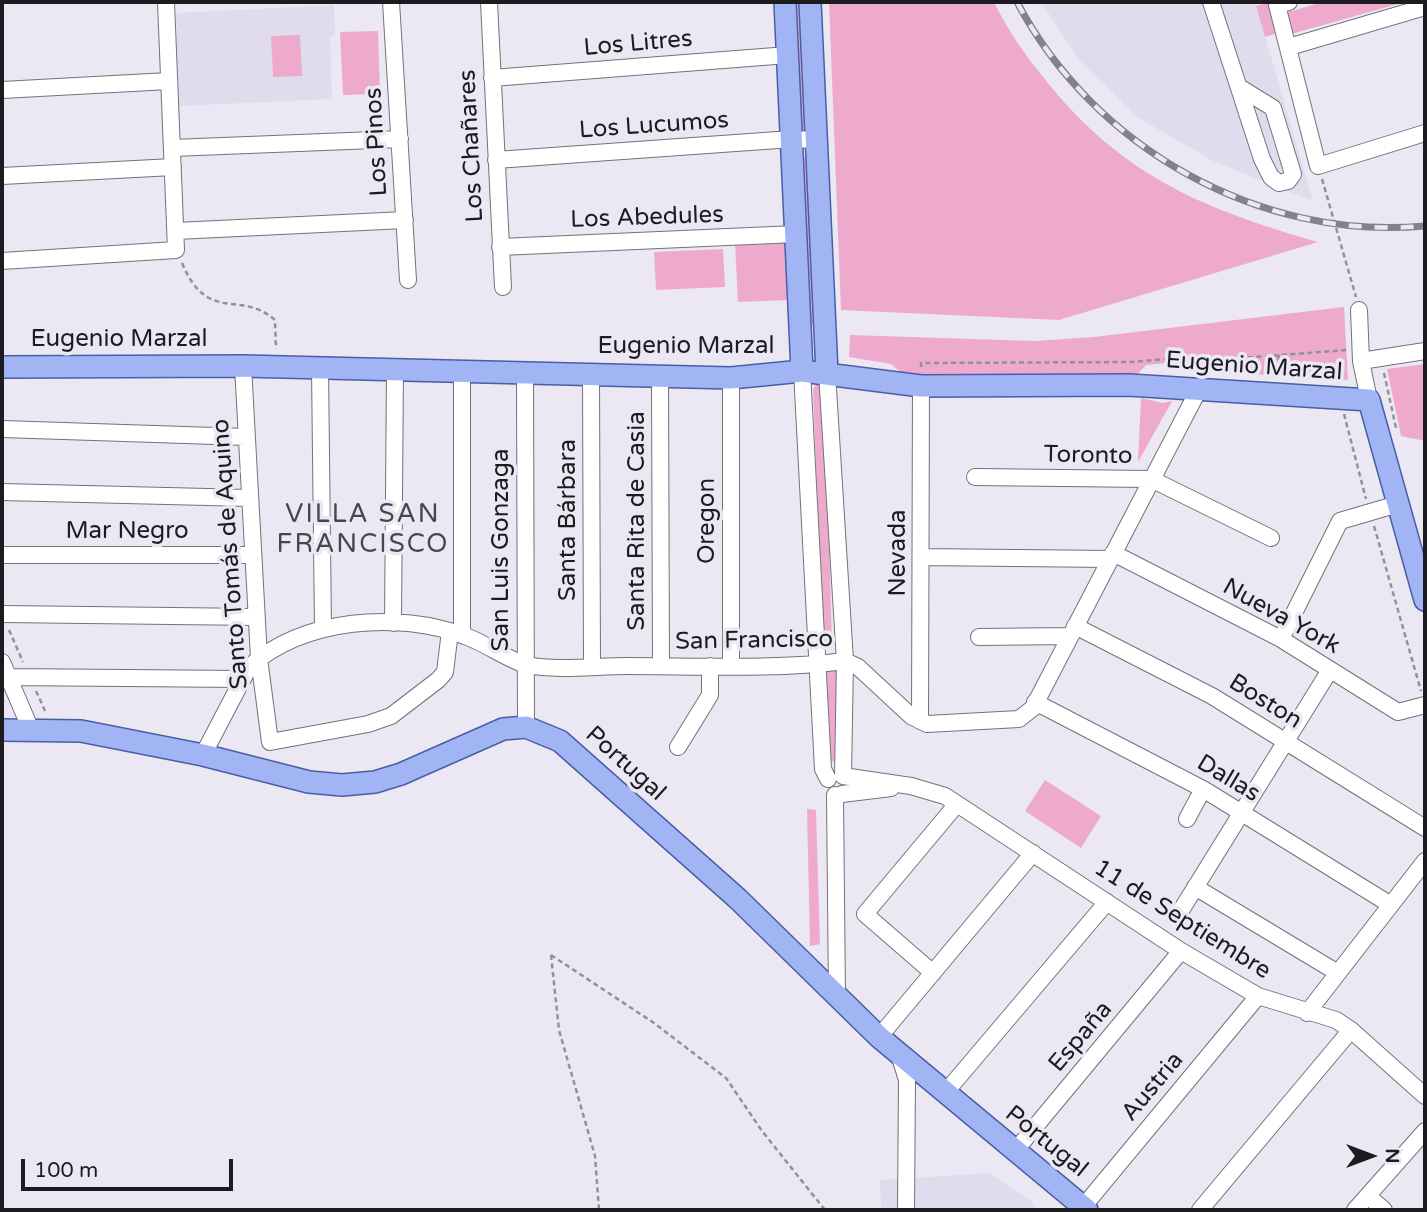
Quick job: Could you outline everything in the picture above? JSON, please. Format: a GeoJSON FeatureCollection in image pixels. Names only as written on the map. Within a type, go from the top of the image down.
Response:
{"type":"FeatureCollection","features":[{"type":"Feature","properties":{"kind":"main road"},"geometry":{"type":"LineString","coordinates":[[785,2],[802,372]]}},
{"type":"Feature","properties":{"kind":"main road"},"geometry":{"type":"LineString","coordinates":[[810,2],[827,373]]}},
{"type":"Feature","properties":{"kind":"main road","name":"Eugenio Marzal"},"geometry":{"type":"LineString","coordinates":[[2,367],[243,366],[731,378],[802,372],[921,386],[1129,385],[1369,400]]}},
{"type":"Feature","properties":{"kind":"main road"},"geometry":{"type":"LineString","coordinates":[[1369,400],[1425,600]]}},
{"type":"Feature","properties":{"kind":"main road"},"geometry":{"type":"LineString","coordinates":[[2,730],[81,731],[203,755],[309,782],[359,784],[401,774],[503,729],[526,727]]}},
{"type":"Feature","properties":{"kind":"main road","name":"Portugal"},"geometry":{"type":"LineString","coordinates":[[526,727],[560,741],[738,899],[879,1037],[1085,1209]]}},
{"type":"Feature","properties":{"kind":"street"},"geometry":{"type":"LineString","coordinates":[[2,261],[176,250],[166,2]]}},
{"type":"Feature","properties":{"kind":"street","name":"Los Pinos"},"geometry":{"type":"LineString","coordinates":[[391,2],[408,280]]}},
{"type":"Feature","properties":{"kind":"street","name":"Los Chañares"},"geometry":{"type":"LineString","coordinates":[[489,2],[503,287]]}},
{"type":"Feature","properties":{"kind":"street"},"geometry":{"type":"LineString","coordinates":[[1210,2],[1266,168],[1279,183],[1287,181],[1293,174],[1291,161],[1273,108],[1239,87]]}},
{"type":"Feature","properties":{"kind":"street"},"geometry":{"type":"LineString","coordinates":[[1289,2],[1277,5],[1318,166],[1425,133]]}},
{"type":"Feature","properties":{"kind":"street"},"geometry":{"type":"LineString","coordinates":[[1289,47],[1425,8]]}},
{"type":"Feature","properties":{"kind":"street","name":"Los Litres"},"geometry":{"type":"LineString","coordinates":[[492,78],[788,55]]}},
{"type":"Feature","properties":{"kind":"street"},"geometry":{"type":"LineString","coordinates":[[2,90],[169,81]]}},
{"type":"Feature","properties":{"kind":"street"},"geometry":{"type":"LineString","coordinates":[[172,148],[400,139]]}},
{"type":"Feature","properties":{"kind":"street","name":"Los Lucumos"},"geometry":{"type":"LineString","coordinates":[[496,160],[792,139],[816,140]]}},
{"type":"Feature","properties":{"kind":"street"},"geometry":{"type":"LineString","coordinates":[[2,176],[173,167]]}},
{"type":"Feature","properties":{"kind":"street"},"geometry":{"type":"LineString","coordinates":[[176,231],[405,220]]}},
{"type":"Feature","properties":{"kind":"street","name":"Los Abedules"},"geometry":{"type":"LineString","coordinates":[[500,247],[796,234]]}},
{"type":"Feature","properties":{"kind":"street"},"geometry":{"type":"LineString","coordinates":[[1359,310],[1361,355],[1369,400]]}},
{"type":"Feature","properties":{"kind":"street","name":"Eugenio Marzal"},"geometry":{"type":"LineString","coordinates":[[1361,355],[1381,358],[1425,351]]}},
{"type":"Feature","properties":{"kind":"street","name":"Santo Tomás de Aquino"},"geometry":{"type":"LineString","coordinates":[[243,366],[249,498],[268,739],[281,742],[368,724],[391,716],[445,672],[456,633]]}},
{"type":"Feature","properties":{"kind":"street"},"geometry":{"type":"LineString","coordinates":[[320,368],[323,629]]}},
{"type":"Feature","properties":{"kind":"street"},"geometry":{"type":"LineString","coordinates":[[393,622],[395,369]]}},
{"type":"Feature","properties":{"kind":"street"},"geometry":{"type":"LineString","coordinates":[[456,633],[462,371]]}},
{"type":"Feature","properties":{"kind":"street"},"geometry":{"type":"LineString","coordinates":[[802,372],[823,769],[835,778]]}},
{"type":"Feature","properties":{"kind":"street","name":"San Luis Gonzaga"},"geometry":{"type":"LineString","coordinates":[[525,373],[526,727]]}},
{"type":"Feature","properties":{"kind":"street"},"geometry":{"type":"LineString","coordinates":[[827,373],[845,661],[835,778],[827,789],[838,795],[837,998]]}},
{"type":"Feature","properties":{"kind":"street","name":"Santa Bárbara"},"geometry":{"type":"LineString","coordinates":[[591,374],[592,666]]}},
{"type":"Feature","properties":{"kind":"street","name":"Santa Rita de Casia"},"geometry":{"type":"LineString","coordinates":[[660,376],[661,666]]}},
{"type":"Feature","properties":{"kind":"street","name":"Oregon"},"geometry":{"type":"LineString","coordinates":[[731,378],[731,665]]}},
{"type":"Feature","properties":{"kind":"street","name":"Nevada"},"geometry":{"type":"LineString","coordinates":[[920,721],[921,386]]}},
{"type":"Feature","properties":{"kind":"street"},"geometry":{"type":"LineString","coordinates":[[920,721],[935,726],[1019,719],[1030,712],[1199,389]]}},
{"type":"Feature","properties":{"kind":"street"},"geometry":{"type":"LineString","coordinates":[[2,429],[246,437]]}},
{"type":"Feature","properties":{"kind":"street","name":"Toronto"},"geometry":{"type":"LineString","coordinates":[[975,477],[1151,479],[1271,538]]}},
{"type":"Feature","properties":{"kind":"street"},"geometry":{"type":"LineString","coordinates":[[2,492],[249,498]]}},
{"type":"Feature","properties":{"kind":"street"},"geometry":{"type":"LineString","coordinates":[[1281,639],[1340,521],[1398,503]]}},
{"type":"Feature","properties":{"kind":"street","name":"Mar Negro"},"geometry":{"type":"LineString","coordinates":[[2,555],[253,555]]}},
{"type":"Feature","properties":{"kind":"street","name":"Nueva York"},"geometry":{"type":"LineString","coordinates":[[922,557],[1112,556],[1281,639],[1398,712],[1423,698]]}},
{"type":"Feature","properties":{"kind":"street"},"geometry":{"type":"LineString","coordinates":[[2,614],[257,617]]}},
{"type":"Feature","properties":{"kind":"street","name":"San Francisco"},"geometry":{"type":"LineString","coordinates":[[203,755],[243,679],[260,658],[323,629],[393,622],[456,633],[525,665],[710,666],[845,661],[858,667],[904,711],[920,721]]}},
{"type":"Feature","properties":{"kind":"street","name":"Boston"},"geometry":{"type":"LineString","coordinates":[[979,637],[1073,631],[1212,696],[1425,828]]}},
{"type":"Feature","properties":{"kind":"street"},"geometry":{"type":"LineString","coordinates":[[678,747],[710,695],[710,666]]}},
{"type":"Feature","properties":{"kind":"street"},"geometry":{"type":"LineString","coordinates":[[31,730],[5,670],[243,679]]}},
{"type":"Feature","properties":{"kind":"street"},"geometry":{"type":"LineString","coordinates":[[1180,912],[1330,670]]}},
{"type":"Feature","properties":{"kind":"street","name":"Dallas"},"geometry":{"type":"LineString","coordinates":[[1035,702],[1203,789],[1391,905]]}},
{"type":"Feature","properties":{"kind":"street","name":"11 de Septiembre"},"geometry":{"type":"LineString","coordinates":[[835,778],[931,790],[957,804],[1181,951],[1258,996],[1336,1020],[1351,1030],[1425,1096]]}},
{"type":"Feature","properties":{"kind":"street","name":"11 de Septiembre"},"geometry":{"type":"LineString","coordinates":[[838,795],[911,786]]}},
{"type":"Feature","properties":{"kind":"street"},"geometry":{"type":"LineString","coordinates":[[1187,819],[1203,789]]}},
{"type":"Feature","properties":{"kind":"street"},"geometry":{"type":"LineString","coordinates":[[933,973],[866,914],[957,804]]}},
{"type":"Feature","properties":{"kind":"street"},"geometry":{"type":"LineString","coordinates":[[879,1037],[1033,853]]}},
{"type":"Feature","properties":{"kind":"street"},"geometry":{"type":"LineString","coordinates":[[1307,1013],[1425,861]]}},
{"type":"Feature","properties":{"kind":"street"},"geometry":{"type":"LineString","coordinates":[[1195,887],[1338,973]]}},
{"type":"Feature","properties":{"kind":"street"},"geometry":{"type":"LineString","coordinates":[[945,1093],[1107,902]]}},
{"type":"Feature","properties":{"kind":"street","name":"España"},"geometry":{"type":"LineString","coordinates":[[1015,1151],[1181,951]]}},
{"type":"Feature","properties":{"kind":"street","name":"Austria"},"geometry":{"type":"LineString","coordinates":[[1085,1209],[1258,996]]}},
{"type":"Feature","properties":{"kind":"street"},"geometry":{"type":"LineString","coordinates":[[1200,1210],[1351,1030]]}},
{"type":"Feature","properties":{"kind":"street"},"geometry":{"type":"LineString","coordinates":[[899,1054],[907,1080],[906,1210]]}},
{"type":"Feature","properties":{"kind":"street"},"geometry":{"type":"LineString","coordinates":[[1355,1210],[1425,1130]]}},
{"type":"Feature","properties":{"kind":"street"},"geometry":{"type":"LineString","coordinates":[[1368,1196],[1384,1210]]}},
{"type":"Feature","properties":{"kind":"path"},"geometry":{"type":"LineString","coordinates":[[1318,166],[1359,310]]}},
{"type":"Feature","properties":{"kind":"path"},"geometry":{"type":"LineString","coordinates":[[176,250],[189,281],[200,293],[220,304],[252,306],[275,320],[276,367]]}},
{"type":"Feature","properties":{"kind":"path"},"geometry":{"type":"LineString","coordinates":[[921,386],[921,363],[1030,364],[1131,362],[1200,356],[1228,359],[1279,355],[1361,355]]}},
{"type":"Feature","properties":{"kind":"path"},"geometry":{"type":"LineString","coordinates":[[1277,394],[1279,355]]}},
{"type":"Feature","properties":{"kind":"path"},"geometry":{"type":"LineString","coordinates":[[1381,358],[1397,430]]}},
{"type":"Feature","properties":{"kind":"path"},"geometry":{"type":"LineString","coordinates":[[1339,398],[1423,698]]}},
{"type":"Feature","properties":{"kind":"path"},"geometry":{"type":"LineString","coordinates":[[599,1210],[595,1156],[559,1030],[551,955],[654,1023],[726,1078],[762,1130],[825,1210]]}},
{"type":"Feature","properties":{"kind":"shaded area"},"geometry":{"type":"Polygon","coordinates":[[[796,2],[805,2],[808,130],[804,131],[801,129],[796,2]]]}},
{"type":"Feature","properties":{"kind":"shaded area"},"geometry":{"type":"Polygon","coordinates":[[[829,2],[994,2],[1023,51],[1073,112],[1134,164],[1201,201],[1237,216],[1318,242],[1059,320],[841,310],[829,2]]]}},
{"type":"Feature","properties":{"kind":"shaded area"},"geometry":{"type":"Polygon","coordinates":[[[1041,2],[1255,2],[1313,201],[1213,161],[1137,117],[1079,60],[1041,2]]]}},
{"type":"Feature","properties":{"kind":"shaded area"},"geometry":{"type":"Polygon","coordinates":[[[1269,2],[1277,33],[1265,37],[1256,6],[1269,2]]]}},
{"type":"Feature","properties":{"kind":"shaded area"},"geometry":{"type":"Polygon","coordinates":[[[1323,2],[1405,2],[1291,34],[1285,13],[1323,2]]]}},
{"type":"Feature","properties":{"kind":"shaded area"},"geometry":{"type":"Polygon","coordinates":[[[334,5],[335,35],[330,36],[332,99],[179,106],[176,13],[334,5]]]}},
{"type":"Feature","properties":{"kind":"shaded area"},"geometry":{"type":"Polygon","coordinates":[[[378,31],[380,94],[343,95],[340,32],[378,31]]]}},
{"type":"Feature","properties":{"kind":"shaded area"},"geometry":{"type":"Polygon","coordinates":[[[300,35],[302,76],[273,77],[271,36],[300,35]]]}},
{"type":"Feature","properties":{"kind":"shaded area"},"geometry":{"type":"Polygon","coordinates":[[[805,158],[816,325],[807,326],[801,159],[805,158]]]}},
{"type":"Feature","properties":{"kind":"shaded area"},"geometry":{"type":"Polygon","coordinates":[[[788,239],[790,300],[738,302],[735,243],[788,239]]]}},
{"type":"Feature","properties":{"kind":"shaded area"},"geometry":{"type":"Polygon","coordinates":[[[723,249],[725,287],[656,290],[654,252],[723,249]]]}},
{"type":"Feature","properties":{"kind":"shaded area"},"geometry":{"type":"Polygon","coordinates":[[[1344,307],[1348,380],[1183,370],[1168,363],[1146,365],[1136,376],[921,377],[904,375],[891,364],[849,357],[850,335],[1034,341],[1094,337],[1344,307]]]}},
{"type":"Feature","properties":{"kind":"shaded area"},"geometry":{"type":"Polygon","coordinates":[[[1425,364],[1425,441],[1401,436],[1387,369],[1425,364]]]}},
{"type":"Feature","properties":{"kind":"shaded area"},"geometry":{"type":"Polygon","coordinates":[[[817,383],[825,387],[832,646],[823,650],[813,389],[817,383]]]}},
{"type":"Feature","properties":{"kind":"shaded area"},"geometry":{"type":"Polygon","coordinates":[[[1141,398],[1163,403],[1172,401],[1138,462],[1141,398]]]}},
{"type":"Feature","properties":{"kind":"shaded area"},"geometry":{"type":"Polygon","coordinates":[[[827,668],[836,668],[839,758],[832,762],[828,759],[827,668]]]}},
{"type":"Feature","properties":{"kind":"shaded area"},"geometry":{"type":"Polygon","coordinates":[[[1045,780],[1101,816],[1081,848],[1025,811],[1045,780]]]}},
{"type":"Feature","properties":{"kind":"shaded area"},"geometry":{"type":"Polygon","coordinates":[[[807,809],[816,810],[820,944],[810,946],[807,809]]]}},
{"type":"Feature","properties":{"kind":"shaded area"},"geometry":{"type":"Polygon","coordinates":[[[989,1173],[1030,1200],[1037,1210],[881,1210],[880,1180],[989,1173]]]}},
{"type":"Feature","properties":{"kind":"railway"},"geometry":{"type":"LineString","coordinates":[[1017,2],[1050,54],[1090,101],[1136,141],[1188,174],[1243,200],[1302,218],[1363,227],[1425,226]]}},
{"type":"Feature","properties":{"kind":"district","name":"VILLA SAN FRANCISCO"},"geometry":{"type":"Point","coordinates":[363,530]}}]}
